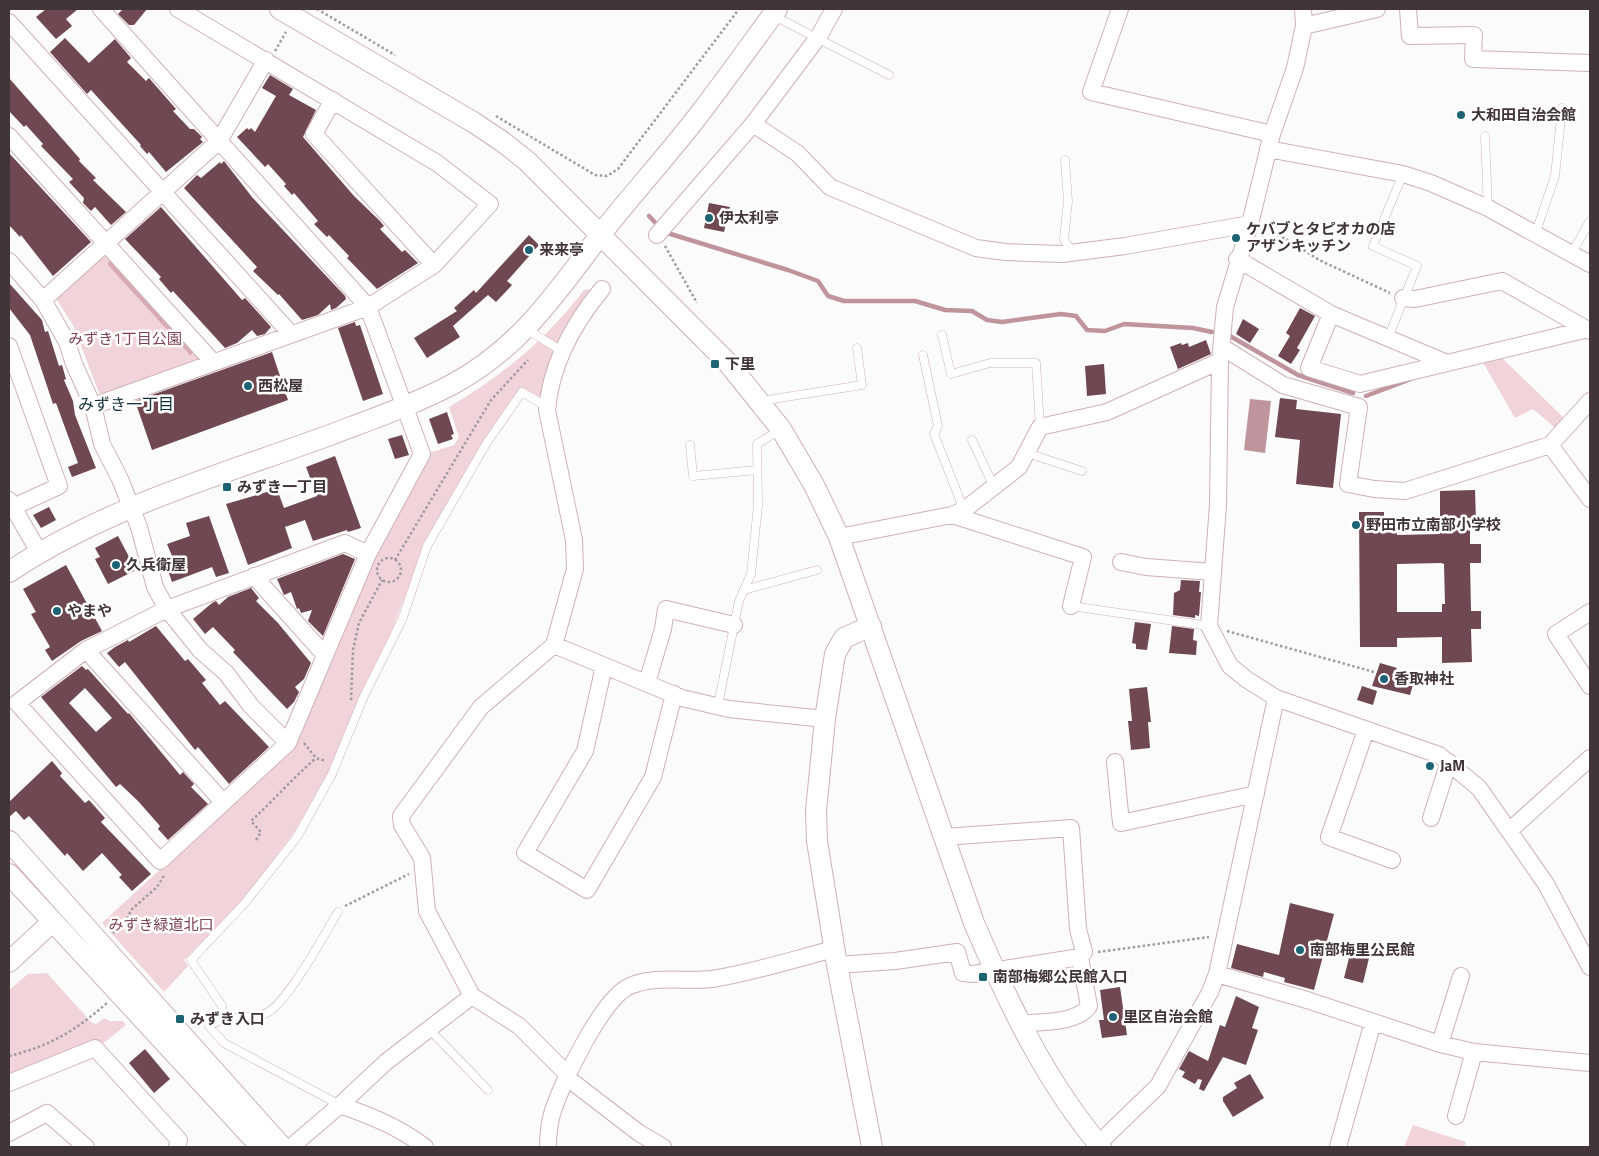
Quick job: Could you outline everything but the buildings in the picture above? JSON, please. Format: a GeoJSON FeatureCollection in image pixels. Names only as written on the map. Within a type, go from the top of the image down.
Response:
{"type":"FeatureCollection","features":[{"type":"Feature","properties":{"kind":"street"},"geometry":{"type":"LineString","coordinates":[[101,9],[368,306],[422,454],[368,554],[324,654],[288,743],[160,860],[18,703],[86,650],[167,609],[345,543],[368,554]]}},
{"type":"Feature","properties":{"kind":"street"},"geometry":{"type":"LineString","coordinates":[[93,406],[368,306],[434,264],[490,204],[437,163],[178,9]]}},
{"type":"Feature","properties":{"kind":"street"},"geometry":{"type":"LineString","coordinates":[[280,9],[503,142],[527,161],[696,329],[760,400],[780,428],[814,486],[839,537],[974,923],[994,969],[1020,1024],[1060,1092],[1098,1146],[1158,1086],[1210,992],[1217,974],[1227,935],[1276,698]]}},
{"type":"Feature","properties":{"kind":"street"},"geometry":{"type":"LineString","coordinates":[[657,235],[753,124],[818,39],[834,9]]}},
{"type":"Feature","properties":{"kind":"street"},"geometry":{"type":"LineString","coordinates":[[1120,9],[1091,92],[1431,183],[1536,232],[1590,264]]}},
{"type":"Feature","properties":{"kind":"street"},"geometry":{"type":"LineString","coordinates":[[1303,9],[1304,26],[1294,68],[1270,141],[1250,224],[1225,307],[1221,354],[1218,505],[1209,626],[1230,666],[1246,679],[1276,698],[1439,755],[1479,788],[1546,884],[1586,946],[1590,967]]}},
{"type":"Feature","properties":{"kind":"street"},"geometry":{"type":"LineString","coordinates":[[1304,26],[1377,9]]}},
{"type":"Feature","properties":{"kind":"street"},"geometry":{"type":"LineString","coordinates":[[1408,9],[1410,36],[1474,35],[1473,59],[1590,63]]}},
{"type":"Feature","properties":{"kind":"street"},"geometry":{"type":"LineString","coordinates":[[9,572],[39,552],[87,526],[131,507],[405,408],[471,373],[526,329],[563,288],[601,235],[701,112],[775,12]]}},
{"type":"Feature","properties":{"kind":"street"},"geometry":{"type":"LineString","coordinates":[[9,22],[291,334]]}},
{"type":"Feature","properties":{"kind":"street"},"geometry":{"type":"LineString","coordinates":[[43,300],[219,141],[268,61]]}},
{"type":"Feature","properties":{"kind":"street"},"geometry":{"type":"LineString","coordinates":[[333,100],[314,134],[434,264]]}},
{"type":"Feature","properties":{"kind":"street"},"geometry":{"type":"LineString","coordinates":[[753,124],[797,153],[830,187],[976,248],[1005,252],[1072,253],[1125,246],[1250,224]]}},
{"type":"Feature","properties":{"kind":"street"},"geometry":{"type":"LineString","coordinates":[[9,136],[213,362]]}},
{"type":"Feature","properties":{"kind":"street"},"geometry":{"type":"LineString","coordinates":[[1238,259],[1331,314],[1447,363]]}},
{"type":"Feature","properties":{"kind":"street"},"geometry":{"type":"LineString","coordinates":[[9,261],[43,300],[67,342],[74,364],[93,406],[102,444],[120,479],[143,540],[149,571],[167,609],[200,650],[226,673],[251,706],[288,743]]}},
{"type":"Feature","properties":{"kind":"street"},"geometry":{"type":"LineString","coordinates":[[1403,298],[1415,299],[1502,281],[1589,330]]}},
{"type":"Feature","properties":{"kind":"street"},"geometry":{"type":"LineString","coordinates":[[602,288],[583,311],[562,352],[549,392],[547,407],[574,540],[575,569],[554,645],[481,707],[401,816],[402,825],[422,858],[427,911],[472,996],[519,1026],[567,1075],[639,1133],[663,1147]]}},
{"type":"Feature","properties":{"kind":"street"},"geometry":{"type":"LineString","coordinates":[[1331,314],[1309,368],[1360,384],[1589,330]]}},
{"type":"Feature","properties":{"kind":"street"},"geometry":{"type":"LineString","coordinates":[[9,346],[59,486],[10,505],[39,552]]}},
{"type":"Feature","properties":{"kind":"street"},"geometry":{"type":"LineString","coordinates":[[1221,354],[1282,385],[1359,406]]}},
{"type":"Feature","properties":{"kind":"street"},"geometry":{"type":"LineString","coordinates":[[839,537],[958,513],[1019,467],[1040,426],[1107,412],[1221,354]]}},
{"type":"Feature","properties":{"kind":"street"},"geometry":{"type":"LineString","coordinates":[[1360,384],[1359,406],[1348,484],[1374,489],[1405,491],[1550,445],[1589,403]]}},
{"type":"Feature","properties":{"kind":"street"},"geometry":{"type":"LineString","coordinates":[[1550,445],[1590,499]]}},
{"type":"Feature","properties":{"kind":"street"},"geometry":{"type":"LineString","coordinates":[[958,513],[1083,557],[1071,606]]}},
{"type":"Feature","properties":{"kind":"street"},"geometry":{"type":"LineString","coordinates":[[1121,562],[1146,567],[1214,572]]}},
{"type":"Feature","properties":{"kind":"street"},"geometry":{"type":"LineString","coordinates":[[254,576],[324,654]]}},
{"type":"Feature","properties":{"kind":"street"},"geometry":{"type":"LineString","coordinates":[[647,683],[664,629],[666,609],[734,624]]}},
{"type":"Feature","properties":{"kind":"street"},"geometry":{"type":"LineString","coordinates":[[1590,612],[1556,634],[1590,686]]}},
{"type":"Feature","properties":{"kind":"street"},"geometry":{"type":"LineString","coordinates":[[870,626],[852,633],[840,643],[835,654],[818,780],[817,841],[835,957],[872,1147]]}},
{"type":"Feature","properties":{"kind":"street"},"geometry":{"type":"LineString","coordinates":[[554,645],[674,694],[729,709],[825,720]]}},
{"type":"Feature","properties":{"kind":"street"},"geometry":{"type":"LineString","coordinates":[[86,650],[223,802]]}},
{"type":"Feature","properties":{"kind":"street"},"geometry":{"type":"LineString","coordinates":[[604,666],[585,751],[525,853],[586,890],[653,777],[674,694]]}},
{"type":"Feature","properties":{"kind":"street"},"geometry":{"type":"LineString","coordinates":[[1366,730],[1329,837],[1392,860]]}},
{"type":"Feature","properties":{"kind":"street"},"geometry":{"type":"LineString","coordinates":[[1509,831],[1590,758]]}},
{"type":"Feature","properties":{"kind":"street"},"geometry":{"type":"LineString","coordinates":[[1114,762],[1120,823],[1256,794]]}},
{"type":"Feature","properties":{"kind":"street"},"geometry":{"type":"LineString","coordinates":[[1431,818],[1448,762]]}},
{"type":"Feature","properties":{"kind":"street"},"geometry":{"type":"LineString","coordinates":[[944,837],[1071,828],[1078,929],[1089,1006],[1084,1013],[1075,1017],[1020,1024]]}},
{"type":"Feature","properties":{"kind":"street"},"geometry":{"type":"LineString","coordinates":[[9,841],[282,1147]]}},
{"type":"Feature","properties":{"kind":"street"},"geometry":{"type":"LineString","coordinates":[[9,874],[261,1147]]}},
{"type":"Feature","properties":{"kind":"street"},"geometry":{"type":"LineString","coordinates":[[9,962],[52,922]]}},
{"type":"Feature","properties":{"kind":"street"},"geometry":{"type":"LineString","coordinates":[[548,1147],[552,1113],[567,1075],[602,1014],[616,996],[629,986],[656,980],[713,979],[835,957],[895,961],[957,952],[963,973],[973,974],[1082,955]]}},
{"type":"Feature","properties":{"kind":"street"},"geometry":{"type":"LineString","coordinates":[[1217,974],[1440,1044],[1474,1052],[1590,1063]]}},
{"type":"Feature","properties":{"kind":"street"},"geometry":{"type":"LineString","coordinates":[[1440,1044],[1461,976]]}},
{"type":"Feature","properties":{"kind":"street"},"geometry":{"type":"LineString","coordinates":[[291,1147],[386,1062],[472,996]]}},
{"type":"Feature","properties":{"kind":"street"},"geometry":{"type":"LineString","coordinates":[[1338,1147],[1373,1022]]}},
{"type":"Feature","properties":{"kind":"street"},"geometry":{"type":"LineString","coordinates":[[9,1083],[95,1048],[179,1140],[176,1147]]}},
{"type":"Feature","properties":{"kind":"street"},"geometry":{"type":"LineString","coordinates":[[1456,1116],[1474,1052]]}},
{"type":"Feature","properties":{"kind":"street"},"geometry":{"type":"LineString","coordinates":[[340,1105],[376,1118],[410,1136],[425,1147]]}},
{"type":"Feature","properties":{"kind":"street"},"geometry":{"type":"LineString","coordinates":[[9,1133],[47,1113],[86,1147]]}},
{"type":"Feature","properties":{"kind":"lane"},"geometry":{"type":"LineString","coordinates":[[775,12],[818,39],[889,75]]}},
{"type":"Feature","properties":{"kind":"lane"},"geometry":{"type":"LineString","coordinates":[[1536,232],[1555,176],[1562,108]]}},
{"type":"Feature","properties":{"kind":"lane"},"geometry":{"type":"LineString","coordinates":[[1485,136],[1488,208]]}},
{"type":"Feature","properties":{"kind":"lane"},"geometry":{"type":"LineString","coordinates":[[1065,160],[1068,201],[1064,239],[1072,253]]}},
{"type":"Feature","properties":{"kind":"lane"},"geometry":{"type":"LineString","coordinates":[[1388,338],[1417,266],[1373,246],[1403,174]]}},
{"type":"Feature","properties":{"kind":"lane"},"geometry":{"type":"LineString","coordinates":[[1572,253],[1590,221]]}},
{"type":"Feature","properties":{"kind":"lane"},"geometry":{"type":"LineString","coordinates":[[526,329],[562,352]]}},
{"type":"Feature","properties":{"kind":"lane"},"geometry":{"type":"LineString","coordinates":[[942,335],[951,374],[990,363],[1036,363],[1040,426]]}},
{"type":"Feature","properties":{"kind":"lane"},"geometry":{"type":"LineString","coordinates":[[760,400],[862,385],[857,348]]}},
{"type":"Feature","properties":{"kind":"lane"},"geometry":{"type":"LineString","coordinates":[[923,355],[938,426],[934,434],[958,513]]}},
{"type":"Feature","properties":{"kind":"lane"},"geometry":{"type":"LineString","coordinates":[[224,1017],[222,1006],[191,960],[244,904],[297,837],[332,774],[364,696],[402,620],[427,546],[486,444],[522,392],[547,407]]}},
{"type":"Feature","properties":{"kind":"lane"},"geometry":{"type":"LineString","coordinates":[[718,705],[739,601],[751,574],[758,505],[757,444],[780,428]]}},
{"type":"Feature","properties":{"kind":"lane"},"geometry":{"type":"LineString","coordinates":[[972,440],[994,487]]}},
{"type":"Feature","properties":{"kind":"lane"},"geometry":{"type":"LineString","coordinates":[[690,445],[693,476],[758,470]]}},
{"type":"Feature","properties":{"kind":"lane"},"geometry":{"type":"LineString","coordinates":[[1027,453],[1082,471]]}},
{"type":"Feature","properties":{"kind":"lane"},"geometry":{"type":"LineString","coordinates":[[744,590],[817,570]]}},
{"type":"Feature","properties":{"kind":"lane"},"geometry":{"type":"LineString","coordinates":[[1071,606],[1209,626]]}},
{"type":"Feature","properties":{"kind":"lane"},"geometry":{"type":"LineString","coordinates":[[338,912],[289,993],[266,1014],[224,1017],[209,1026],[224,1043],[340,1105]]}},
{"type":"Feature","properties":{"kind":"lane"},"geometry":{"type":"LineString","coordinates":[[429,1029],[488,1090]]}},
{"type":"Feature","properties":{"kind":"path"},"geometry":{"type":"LineString","coordinates":[[317,9],[397,57]]}},
{"type":"Feature","properties":{"kind":"path"},"geometry":{"type":"LineString","coordinates":[[489,111],[595,175],[607,176],[618,169],[739,9]]}},
{"type":"Feature","properties":{"kind":"path"},"geometry":{"type":"LineString","coordinates":[[268,61],[289,26]]}},
{"type":"Feature","properties":{"kind":"path"},"geometry":{"type":"LineString","coordinates":[[1273,233],[1290,241],[1318,260],[1403,298]]}},
{"type":"Feature","properties":{"kind":"path"},"geometry":{"type":"LineString","coordinates":[[657,235],[697,303]]}},
{"type":"Feature","properties":{"kind":"path"},"geometry":{"type":"LineString","coordinates":[[396,560],[491,400],[528,360]]}},
{"type":"Feature","properties":{"kind":"path"},"geometry":{"type":"LineString","coordinates":[[388,558],[396,560],[401,570],[399,577],[389,582],[382,580],[377,573],[379,564],[388,558]]}},
{"type":"Feature","properties":{"kind":"path"},"geometry":{"type":"LineString","coordinates":[[351,702],[352,650],[359,623],[382,580]]}},
{"type":"Feature","properties":{"kind":"path"},"geometry":{"type":"LineString","coordinates":[[1209,626],[1374,672]]}},
{"type":"Feature","properties":{"kind":"path"},"geometry":{"type":"LineString","coordinates":[[256,840],[261,832],[251,822],[278,796],[291,780],[316,758],[327,762],[330,753]]}},
{"type":"Feature","properties":{"kind":"path"},"geometry":{"type":"LineString","coordinates":[[111,934],[127,920],[131,910],[157,887],[165,874],[160,860]]}},
{"type":"Feature","properties":{"kind":"path"},"geometry":{"type":"LineString","coordinates":[[338,912],[348,902],[422,868]]}},
{"type":"Feature","properties":{"kind":"path"},"geometry":{"type":"LineString","coordinates":[[1082,955],[1227,935]]}},
{"type":"Feature","properties":{"kind":"path"},"geometry":{"type":"LineString","coordinates":[[9,1056],[38,1049],[58,1039],[89,1019],[110,1001]]}},
{"type":"Feature","properties":{"kind":"green space","name":"みずき1丁目公園"},"geometry":{"type":"Polygon","coordinates":[[[101,254],[107,254],[199,356],[197,362],[104,395],[99,393],[73,325],[57,300],[57,294],[101,254]]]}},
{"type":"Feature","properties":{"kind":"green space","name":"みずき緑道北口"},"geometry":{"type":"Polygon","coordinates":[[[596,289],[542,398],[521,387],[484,440],[427,540],[387,643],[330,769],[293,834],[237,907],[184,960],[188,966],[164,992],[102,923],[294,746],[370,566],[429,453],[454,445],[459,437],[449,407],[487,383],[522,355],[555,325],[584,290],[596,289]]]}},
{"type":"Feature","properties":{"kind":"green space"},"geometry":{"type":"Polygon","coordinates":[[[1498,354],[1564,418],[1555,428],[1533,409],[1515,418],[1481,359],[1498,354]]]}},
{"type":"Feature","properties":{"kind":"green space"},"geometry":{"type":"Polygon","coordinates":[[[47,973],[91,1022],[96,1024],[104,1018],[110,1021],[123,1021],[126,1025],[101,1045],[96,1040],[9,1076],[9,990],[28,974],[47,973]]]}},
{"type":"Feature","properties":{"kind":"green space"},"geometry":{"type":"Polygon","coordinates":[[[1413,1125],[1466,1142],[1464,1147],[1404,1147],[1413,1125]]]}},
{"type":"Feature","properties":{"kind":"shaded area"},"geometry":{"type":"Polygon","coordinates":[[[113,260],[193,350],[191,356],[108,265],[108,262],[113,260]]]}},
{"type":"Feature","properties":{"kind":"shaded area"},"geometry":{"type":"Polygon","coordinates":[[[1250,399],[1271,401],[1265,453],[1244,450],[1250,399]]]}},
{"type":"Feature","properties":{"kind":"waterway"},"geometry":{"type":"LineString","coordinates":[[649,216],[664,232],[818,281],[828,296],[844,301],[915,301],[945,310],[972,311],[987,320],[1002,322],[1061,314],[1076,316],[1087,330],[1105,331],[1124,324],[1193,328],[1212,332]]}},
{"type":"Feature","properties":{"kind":"waterway"},"geometry":{"type":"LineString","coordinates":[[1230,336],[1298,375],[1353,393]]}},
{"type":"Feature","properties":{"kind":"waterway"},"geometry":{"type":"LineString","coordinates":[[1366,396],[1411,379]]}},
{"type":"Feature","properties":{"kind":"place","name":"大和田自治会館"},"geometry":{"type":"Point","coordinates":[1461,115]}},
{"type":"Feature","properties":{"kind":"place","name":"伊太利亭"},"geometry":{"type":"Point","coordinates":[709,218]}},
{"type":"Feature","properties":{"kind":"place","name":"ケバブとタピオカの店 アザンキッチン"},"geometry":{"type":"Point","coordinates":[1236,238]}},
{"type":"Feature","properties":{"kind":"place","name":"来来亭"},"geometry":{"type":"Point","coordinates":[529,250]}},
{"type":"Feature","properties":{"kind":"place","name":"下里"},"geometry":{"type":"Point","coordinates":[715,364]}},
{"type":"Feature","properties":{"kind":"place","name":"西松屋"},"geometry":{"type":"Point","coordinates":[248,386]}},
{"type":"Feature","properties":{"kind":"place","name":"みずき一丁目"},"geometry":{"type":"Point","coordinates":[227,487]}},
{"type":"Feature","properties":{"kind":"place","name":"野田市立南部小学校"},"geometry":{"type":"Point","coordinates":[1356,525]}},
{"type":"Feature","properties":{"kind":"place","name":"久兵衛屋"},"geometry":{"type":"Point","coordinates":[116,565]}},
{"type":"Feature","properties":{"kind":"place","name":"やまや"},"geometry":{"type":"Point","coordinates":[57,611]}},
{"type":"Feature","properties":{"kind":"place","name":"香取神社"},"geometry":{"type":"Point","coordinates":[1384,679]}},
{"type":"Feature","properties":{"kind":"place","name":"JaM"},"geometry":{"type":"Point","coordinates":[1430,766]}},
{"type":"Feature","properties":{"kind":"place","name":"南部梅里公民館"},"geometry":{"type":"Point","coordinates":[1300,950]}},
{"type":"Feature","properties":{"kind":"place","name":"南部梅郷公民館入口"},"geometry":{"type":"Point","coordinates":[983,977]}},
{"type":"Feature","properties":{"kind":"place","name":"里区自治会館"},"geometry":{"type":"Point","coordinates":[1113,1017]}},
{"type":"Feature","properties":{"kind":"place","name":"みずき入口"},"geometry":{"type":"Point","coordinates":[180,1019]}},
{"type":"Feature","properties":{"kind":"district","name":"みずき一丁目"},"geometry":{"type":"Point","coordinates":[126,404]}}]}
